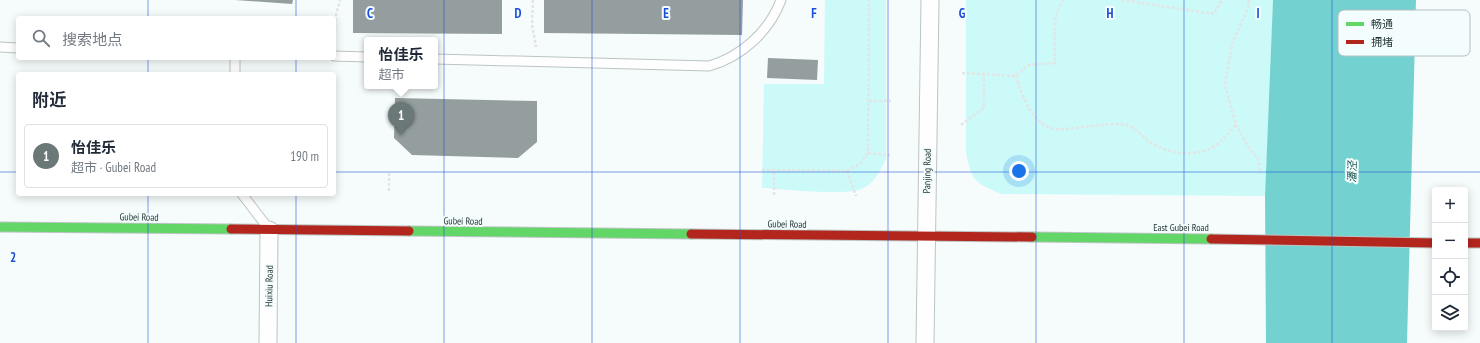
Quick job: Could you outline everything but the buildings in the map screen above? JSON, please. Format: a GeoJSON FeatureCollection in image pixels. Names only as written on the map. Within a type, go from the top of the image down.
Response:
{"type":"FeatureCollection","features":[{"type":"Feature","properties":{"kind":"street","name":"Panjing Road"},"geometry":{"type":"LineString","coordinates":[[925,343],[930,0]]}},
{"type":"Feature","properties":{"kind":"street","name":"Gubei Road"},"geometry":{"type":"LineString","coordinates":[[0,227],[926,237]]}},
{"type":"Feature","properties":{"kind":"street","name":"Huixiu Road"},"geometry":{"type":"LineString","coordinates":[[268,343],[269,230]]}},
{"type":"Feature","properties":{"kind":"street","name":"East Gubei Road"},"geometry":{"type":"LineString","coordinates":[[926,237],[1248,239],[1432,244]]}},
{"type":"Feature","properties":{"kind":"street"},"geometry":{"type":"LineString","coordinates":[[1468,244],[1480,243]]}},
{"type":"Feature","properties":{"kind":"lane"},"geometry":{"type":"LineString","coordinates":[[438,59],[710,66],[725,61],[741,52],[757,37],[782,0]]}},
{"type":"Feature","properties":{"kind":"lane"},"geometry":{"type":"LineString","coordinates":[[0,47],[16,48]]}},
{"type":"Feature","properties":{"kind":"lane"},"geometry":{"type":"LineString","coordinates":[[336,56],[364,57]]}},
{"type":"Feature","properties":{"kind":"lane"},"geometry":{"type":"LineString","coordinates":[[235,60],[235,72]]}},
{"type":"Feature","properties":{"kind":"lane"},"geometry":{"type":"LineString","coordinates":[[244,196],[269,230]]}},
{"type":"Feature","properties":{"kind":"path"},"geometry":{"type":"LineString","coordinates":[[336,16],[340,0]]}},
{"type":"Feature","properties":{"kind":"path"},"geometry":{"type":"LineString","coordinates":[[533,0],[532,24],[535,42],[541,62]]}},
{"type":"Feature","properties":{"kind":"path"},"geometry":{"type":"LineString","coordinates":[[762,170],[847,171],[860,164],[868,153],[869,0]]}},
{"type":"Feature","properties":{"kind":"path"},"geometry":{"type":"LineString","coordinates":[[962,73],[1016,76],[1028,65],[1055,63],[1055,27],[1059,5],[1062,0]]}},
{"type":"Feature","properties":{"kind":"path"},"geometry":{"type":"LineString","coordinates":[[1122,0],[1214,14],[1222,0]]}},
{"type":"Feature","properties":{"kind":"path"},"geometry":{"type":"LineString","coordinates":[[1248,0],[1248,8],[1232,44],[1225,85],[1229,106],[1236,125],[1247,145],[1258,159],[1261,174]]}},
{"type":"Feature","properties":{"kind":"path"},"geometry":{"type":"LineString","coordinates":[[961,125],[984,108],[984,75]]}},
{"type":"Feature","properties":{"kind":"path"},"geometry":{"type":"LineString","coordinates":[[1016,76],[1021,95],[1030,110],[1040,121],[1054,129],[1114,124],[1127,125],[1152,143],[1168,151],[1189,154],[1207,151],[1220,143],[1236,125]]}},
{"type":"Feature","properties":{"kind":"path"},"geometry":{"type":"LineString","coordinates":[[869,101],[891,101]]}},
{"type":"Feature","properties":{"kind":"path"},"geometry":{"type":"LineString","coordinates":[[868,153],[890,155]]}},
{"type":"Feature","properties":{"kind":"path"},"geometry":{"type":"LineString","coordinates":[[774,170],[774,195]]}},
{"type":"Feature","properties":{"kind":"path"},"geometry":{"type":"LineString","coordinates":[[847,171],[856,196]]}},
{"type":"Feature","properties":{"kind":"path"},"geometry":{"type":"LineString","coordinates":[[389,173],[389,193]]}},
{"type":"Feature","properties":{"kind":"shaded area"},"geometry":{"type":"Polygon","coordinates":[[[825,0],[886,0],[886,159],[870,184],[861,189],[841,192],[813,192],[762,188],[764,84],[824,84],[825,0]]]}},
{"type":"Feature","properties":{"kind":"shaded area"},"geometry":{"type":"Polygon","coordinates":[[[966,0],[1273,0],[1265,196],[1002,194],[981,184],[976,180],[970,169],[966,152],[966,0]]]}},
{"type":"Feature","properties":{"kind":"water","name":"潘泾"},"geometry":{"type":"Polygon","coordinates":[[[1273,0],[1416,0],[1416,10],[1338,10],[1338,56],[1415,56],[1407,343],[1266,343],[1265,196],[1273,0]]]}},
{"type":"Feature","properties":{"kind":"traffic: fast"},"geometry":{"type":"LineString","coordinates":[[0,227],[231,229]]}},
{"type":"Feature","properties":{"kind":"traffic: fast"},"geometry":{"type":"LineString","coordinates":[[409,231],[691,234]]}},
{"type":"Feature","properties":{"kind":"traffic: fast"},"geometry":{"type":"LineString","coordinates":[[1032,237],[1211,239]]}},
{"type":"Feature","properties":{"kind":"traffic: jam"},"geometry":{"type":"LineString","coordinates":[[231,229],[409,231]]}},
{"type":"Feature","properties":{"kind":"traffic: jam"},"geometry":{"type":"LineString","coordinates":[[691,234],[1032,237]]}},
{"type":"Feature","properties":{"kind":"traffic: jam"},"geometry":{"type":"LineString","coordinates":[[1211,239],[1432,243]]}},
{"type":"Feature","properties":{"kind":"traffic: jam"},"geometry":{"type":"LineString","coordinates":[[1468,243],[1480,243]]}},
{"type":"Feature","properties":{"kind":"place","name":"怡佳乐"},"geometry":{"type":"Point","coordinates":[401,135]}}]}
